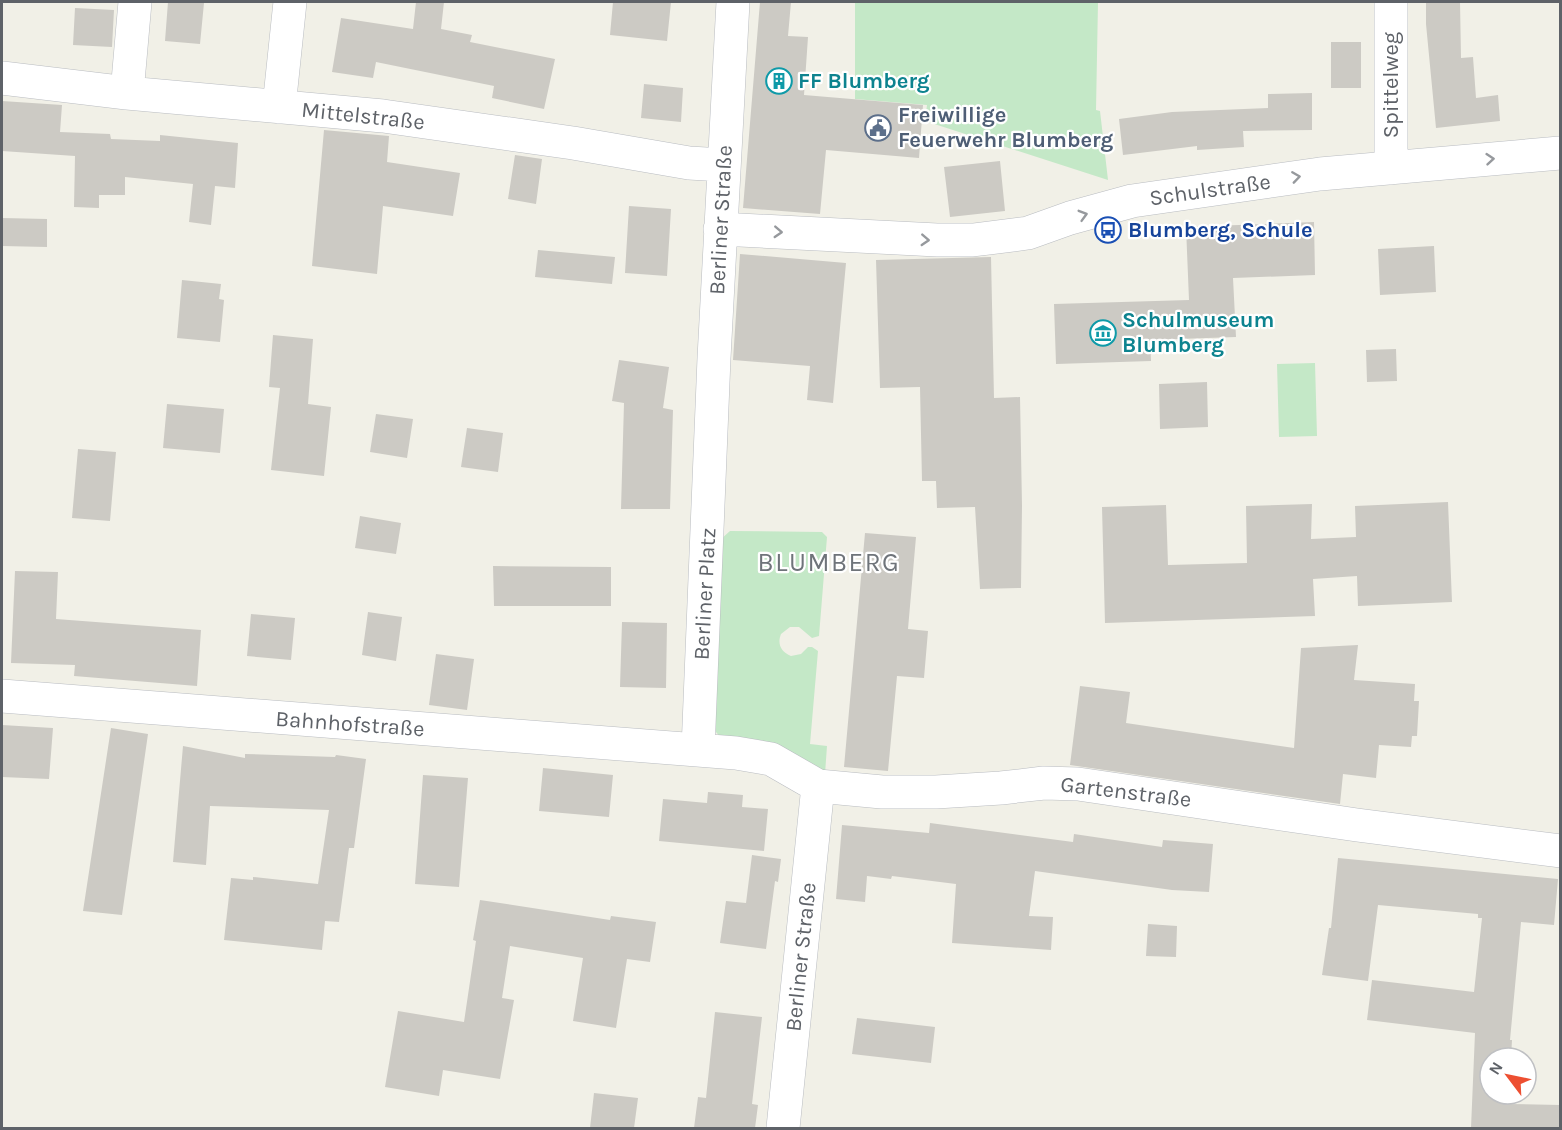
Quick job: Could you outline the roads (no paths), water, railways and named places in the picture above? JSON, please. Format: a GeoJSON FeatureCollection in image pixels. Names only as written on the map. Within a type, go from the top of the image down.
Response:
{"type":"FeatureCollection","features":[{"type":"Feature","properties":{"kind":"street"},"geometry":{"type":"LineString","coordinates":[[127,93],[135,2]]}},
{"type":"Feature","properties":{"kind":"street"},"geometry":{"type":"LineString","coordinates":[[279,107],[290,2]]}},
{"type":"Feature","properties":{"kind":"street","name":"Berliner Straße"},"geometry":{"type":"LineString","coordinates":[[710,438],[733,2]]}},
{"type":"Feature","properties":{"kind":"street","name":"Spittelweg"},"geometry":{"type":"LineString","coordinates":[[1391,2],[1391,168]]}},
{"type":"Feature","properties":{"kind":"street","name":"Mittelstraße"},"geometry":{"type":"LineString","coordinates":[[2,78],[127,93],[384,116],[573,143],[689,163],[723,165]]}},
{"type":"Feature","properties":{"kind":"street","name":"Schulstraße"},"geometry":{"type":"LineString","coordinates":[[720,229],[973,240],[1028,233],[1070,218],[1132,201],[1320,174],[1560,153]]}},
{"type":"Feature","properties":{"kind":"street","name":"Berliner Platz"},"geometry":{"type":"LineString","coordinates":[[698,750],[709,517],[710,438]]}},
{"type":"Feature","properties":{"kind":"street","name":"Bahnhofstraße"},"geometry":{"type":"LineString","coordinates":[[2,696],[698,750]]}},
{"type":"Feature","properties":{"kind":"street","name":"Gartenstraße"},"geometry":{"type":"LineString","coordinates":[[698,750],[771,759],[818,786],[882,792],[936,792],[1044,783],[1078,784],[1357,825],[1560,851]]}},
{"type":"Feature","properties":{"kind":"street","name":"Berliner Straße"},"geometry":{"type":"LineString","coordinates":[[783,1128],[818,786]]}},
{"type":"Feature","properties":{"kind":"place","name":"FF Blumberg"},"geometry":{"type":"Point","coordinates":[779,81]}},
{"type":"Feature","properties":{"kind":"place","name":"Freiwillige Feuerwehr Blumberg"},"geometry":{"type":"Point","coordinates":[878,128]}},
{"type":"Feature","properties":{"kind":"place","name":"Blumberg, Schule"},"geometry":{"type":"Point","coordinates":[1108,230]}},
{"type":"Feature","properties":{"kind":"place","name":"Schulmuseum Blumberg"},"geometry":{"type":"Point","coordinates":[1103,333]}},
{"type":"Feature","properties":{"kind":"district","name":"BLUMBERG"},"geometry":{"type":"Point","coordinates":[829,562]}}]}
